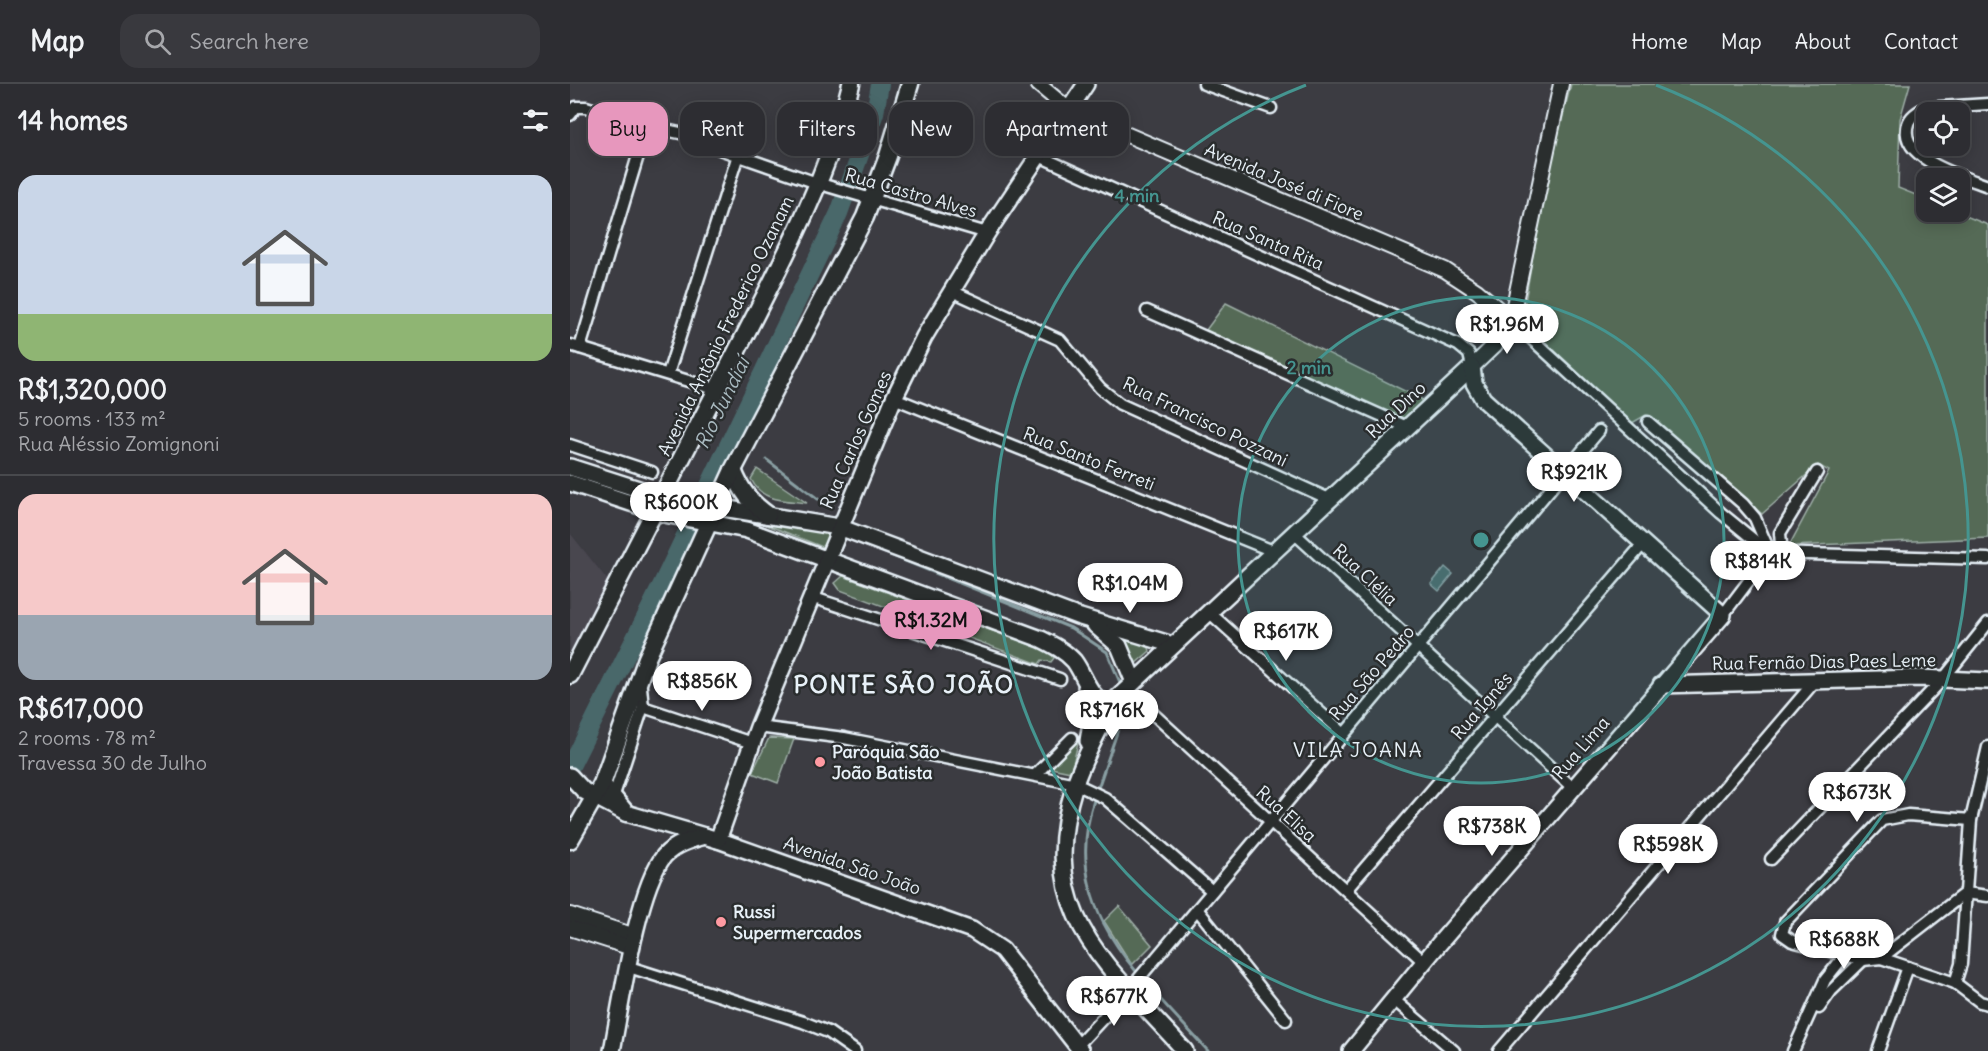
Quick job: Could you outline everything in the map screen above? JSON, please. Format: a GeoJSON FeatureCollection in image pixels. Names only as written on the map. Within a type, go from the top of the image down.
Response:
{"type":"FeatureCollection","features":[{"type":"Feature","properties":{"kind":"main road","name":"Avenida Antônio Frederico Ozanam"},"geometry":{"type":"LineString","coordinates":[[570,675],[574,664],[664,505],[718,390],[806,212],[822,185],[851,84]]}},
{"type":"Feature","properties":{"kind":"main road"},"geometry":{"type":"LineString","coordinates":[[570,840],[593,791],[709,514],[888,156],[910,84]]}},
{"type":"Feature","properties":{"kind":"main road","name":"Rua Carlos Gomes"},"geometry":{"type":"LineString","coordinates":[[1074,102],[1086,84]]}},
{"type":"Feature","properties":{"kind":"main road","name":"Rua Carlos Gomes"},"geometry":{"type":"LineString","coordinates":[[711,838],[894,398],[924,337],[954,292],[987,233],[1040,156]]}},
{"type":"Feature","properties":{"kind":"main road"},"geometry":{"type":"LineString","coordinates":[[1472,367],[1476,388],[1483,399],[1723,615]]}},
{"type":"Feature","properties":{"kind":"main road","name":"Rua Dino"},"geometry":{"type":"LineString","coordinates":[[1122,693],[1472,367]]}},
{"type":"Feature","properties":{"kind":"main road"},"geometry":{"type":"LineString","coordinates":[[570,467],[664,505]]}},
{"type":"Feature","properties":{"kind":"main road"},"geometry":{"type":"LineString","coordinates":[[733,470],[740,489],[749,501],[768,514]]}},
{"type":"Feature","properties":{"kind":"main road"},"geometry":{"type":"LineString","coordinates":[[570,483],[709,514],[768,514],[839,527],[1077,616],[1173,645]]}},
{"type":"Feature","properties":{"kind":"main road"},"geometry":{"type":"LineString","coordinates":[[709,514],[826,560],[1041,639],[1060,650],[1080,671],[1098,700],[1122,693]]}},
{"type":"Feature","properties":{"kind":"main road","name":"Rua Lima"},"geometry":{"type":"LineString","coordinates":[[1351,1051],[1424,962],[1723,615]]}},
{"type":"Feature","properties":{"kind":"main road"},"geometry":{"type":"LineString","coordinates":[[1077,616],[1102,630],[1119,646],[1122,693],[1084,763]]}},
{"type":"Feature","properties":{"kind":"main road"},"geometry":{"type":"LineString","coordinates":[[1080,671],[1091,703],[1092,717],[1081,786],[1062,846],[1066,890],[1076,920],[1092,946],[1134,985],[1185,1051]]}},
{"type":"Feature","properties":{"kind":"main road","name":"Rua Fernão Dias Paes Leme"},"geometry":{"type":"LineString","coordinates":[[1661,685],[1944,678],[1988,681]]}},
{"type":"Feature","properties":{"kind":"main road","name":"Avenida São João"},"geometry":{"type":"LineString","coordinates":[[570,776],[626,813],[711,838],[959,924],[986,938],[1002,950],[1079,1049]]}},
{"type":"Feature","properties":{"kind":"main road"},"geometry":{"type":"LineString","coordinates":[[593,791],[613,798],[626,813]]}},
{"type":"Feature","properties":{"kind":"main road"},"geometry":{"type":"LineString","coordinates":[[612,1051],[634,942],[653,873],[672,849],[711,838]]}},
{"type":"Feature","properties":{"kind":"street","name":"Avenida José di Fiore"},"geometry":{"type":"LineString","coordinates":[[1038,84],[1059,102]]}},
{"type":"Feature","properties":{"kind":"street"},"geometry":{"type":"LineString","coordinates":[[1204,84],[1271,108]]}},
{"type":"Feature","properties":{"kind":"street","name":"Rua Dino"},"geometry":{"type":"LineString","coordinates":[[1472,367],[1495,345],[1511,320],[1561,84]]}},
{"type":"Feature","properties":{"kind":"street"},"geometry":{"type":"LineString","coordinates":[[1988,104],[1925,108],[1916,112],[1907,124],[1906,138],[1912,149],[1928,161],[1988,186]]}},
{"type":"Feature","properties":{"kind":"street","name":"Rua Castro Alves"},"geometry":{"type":"LineString","coordinates":[[570,116],[576,107],[588,108]]}},
{"type":"Feature","properties":{"kind":"street","name":"Avenida José di Fiore"},"geometry":{"type":"LineString","coordinates":[[1129,136],[1445,270],[1477,291],[1511,320]]}},
{"type":"Feature","properties":{"kind":"street"},"geometry":{"type":"LineString","coordinates":[[637,156],[575,346],[718,390]]}},
{"type":"Feature","properties":{"kind":"street"},"geometry":{"type":"LineString","coordinates":[[668,374],[738,156]]}},
{"type":"Feature","properties":{"kind":"street","name":"Rua Castro Alves"},"geometry":{"type":"LineString","coordinates":[[741,156],[822,185],[987,233]]}},
{"type":"Feature","properties":{"kind":"street","name":"Rua Santa Rita"},"geometry":{"type":"LineString","coordinates":[[1040,156],[1458,345],[1469,354],[1472,367]]}},
{"type":"Feature","properties":{"kind":"street","name":"Rua Francisco Pozzani"},"geometry":{"type":"LineString","coordinates":[[954,292],[1060,340],[1100,388],[1120,404],[1329,499]]}},
{"type":"Feature","properties":{"kind":"street"},"geometry":{"type":"LineString","coordinates":[[1147,311],[1407,427]]}},
{"type":"Feature","properties":{"kind":"street"},"geometry":{"type":"LineString","coordinates":[[1511,320],[1729,520],[1776,554],[1988,559]]}},
{"type":"Feature","properties":{"kind":"street","name":"Rua Santo Ferreti"},"geometry":{"type":"LineString","coordinates":[[894,398],[1273,551]]}},
{"type":"Feature","properties":{"kind":"street"},"geometry":{"type":"LineString","coordinates":[[1648,422],[1743,504],[1755,518],[1776,554]]}},
{"type":"Feature","properties":{"kind":"street","name":"Rua São Pedro"},"geometry":{"type":"LineString","coordinates":[[1079,1049],[1599,431]]}},
{"type":"Feature","properties":{"kind":"street"},"geometry":{"type":"LineString","coordinates":[[570,445],[652,472]]}},
{"type":"Feature","properties":{"kind":"street"},"geometry":{"type":"LineString","coordinates":[[1776,554],[1780,533],[1817,472]]}},
{"type":"Feature","properties":{"kind":"street","name":"Rua Clélia"},"geometry":{"type":"LineString","coordinates":[[1293,532],[1573,788]]}},
{"type":"Feature","properties":{"kind":"street","name":"Rua Ignês"},"geometry":{"type":"LineString","coordinates":[[1346,890],[1643,544]]}},
{"type":"Feature","properties":{"kind":"street","name":"Rua Lima"},"geometry":{"type":"LineString","coordinates":[[1723,615],[1776,554]]}},
{"type":"Feature","properties":{"kind":"street"},"geometry":{"type":"LineString","coordinates":[[811,597],[1060,679]]}},
{"type":"Feature","properties":{"kind":"street"},"geometry":{"type":"LineString","coordinates":[[1210,613],[1343,733]]}},
{"type":"Feature","properties":{"kind":"street"},"geometry":{"type":"LineString","coordinates":[[1771,859],[1944,678],[1988,623]]}},
{"type":"Feature","properties":{"kind":"street"},"geometry":{"type":"LineString","coordinates":[[613,798],[643,707],[641,687],[647,658]]}},
{"type":"Feature","properties":{"kind":"street"},"geometry":{"type":"LineString","coordinates":[[1498,1051],[1816,680]]}},
{"type":"Feature","properties":{"kind":"street","name":"Rua Elisa"},"geometry":{"type":"LineString","coordinates":[[1122,693],[1269,821],[1424,962]]}},
{"type":"Feature","properties":{"kind":"street"},"geometry":{"type":"LineString","coordinates":[[643,707],[752,743]]}},
{"type":"Feature","properties":{"kind":"street"},"geometry":{"type":"LineString","coordinates":[[758,727],[844,738],[1081,786],[1105,798],[1212,891]]}},
{"type":"Feature","properties":{"kind":"street"},"geometry":{"type":"LineString","coordinates":[[1035,775],[1072,738]]}},
{"type":"Feature","properties":{"kind":"street"},"geometry":{"type":"LineString","coordinates":[[1955,983],[1961,964],[1971,820],[1984,781],[1988,747]]}},
{"type":"Feature","properties":{"kind":"street"},"geometry":{"type":"LineString","coordinates":[[1971,820],[1908,815],[1882,820],[1785,922],[1782,928],[1786,939],[1863,960],[1881,958],[1955,983],[1980,1002],[1988,1004]]}},
{"type":"Feature","properties":{"kind":"street"},"geometry":{"type":"LineString","coordinates":[[1881,958],[1965,893],[1988,896]]}},
{"type":"Feature","properties":{"kind":"street"},"geometry":{"type":"LineString","coordinates":[[1197,909],[1287,1020]]}},
{"type":"Feature","properties":{"kind":"street"},"geometry":{"type":"LineString","coordinates":[[570,915],[634,942]]}},
{"type":"Feature","properties":{"kind":"street"},"geometry":{"type":"LineString","coordinates":[[570,928],[634,942]]}},
{"type":"Feature","properties":{"kind":"street"},"geometry":{"type":"LineString","coordinates":[[1794,1051],[1825,980],[1845,955]]}},
{"type":"Feature","properties":{"kind":"street"},"geometry":{"type":"LineString","coordinates":[[1808,1023],[1831,991],[1863,960]]}},
{"type":"Feature","properties":{"kind":"street"},"geometry":{"type":"LineString","coordinates":[[629,967],[803,1022],[828,1032],[855,1051]]}},
{"type":"Feature","properties":{"kind":"street"},"geometry":{"type":"LineString","coordinates":[[1878,1051],[1908,967]]}},
{"type":"Feature","properties":{"kind":"street"},"geometry":{"type":"LineString","coordinates":[[1393,999],[1454,1051]]}},
{"type":"Feature","properties":{"kind":"shaded area"},"geometry":{"type":"Polygon","coordinates":[[[570,533],[609,582],[570,653],[570,533]]]}},
{"type":"Feature","properties":{"kind":"green space"},"geometry":{"type":"Polygon","coordinates":[[[1571,84],[1910,84],[1900,119],[1898,188],[1916,195],[1916,222],[1970,222],[1970,218],[1988,225],[1988,538],[1789,546],[1829,471],[1818,465],[1762,514],[1646,415],[1632,423],[1522,320],[1542,200],[1571,84]]]}},
{"type":"Feature","properties":{"kind":"green space"},"geometry":{"type":"Polygon","coordinates":[[[1226,303],[1425,401],[1404,421],[1206,330],[1226,303]]]}},
{"type":"Feature","properties":{"kind":"green space"},"geometry":{"type":"Polygon","coordinates":[[[757,469],[807,503],[782,500],[761,492],[751,479],[757,469]]]}},
{"type":"Feature","properties":{"kind":"green space"},"geometry":{"type":"Polygon","coordinates":[[[747,517],[830,534],[825,548],[747,517]]]}},
{"type":"Feature","properties":{"kind":"green space"},"geometry":{"type":"Polygon","coordinates":[[[843,576],[1050,652],[1054,658],[1051,662],[1042,660],[1039,664],[840,590],[835,583],[843,576]]]}},
{"type":"Feature","properties":{"kind":"green space"},"geometry":{"type":"Polygon","coordinates":[[[1125,636],[1148,645],[1150,651],[1136,663],[1121,638],[1125,636]]]}},
{"type":"Feature","properties":{"kind":"green space"},"geometry":{"type":"Polygon","coordinates":[[[769,738],[794,739],[778,783],[752,773],[769,738]]]}},
{"type":"Feature","properties":{"kind":"green space"},"geometry":{"type":"Polygon","coordinates":[[[1079,739],[1071,772],[1051,768],[1079,739]]]}},
{"type":"Feature","properties":{"kind":"green space"},"geometry":{"type":"Polygon","coordinates":[[[1119,906],[1152,945],[1132,965],[1104,921],[1119,906]]]}},
{"type":"Feature","properties":{"kind":"water"},"geometry":{"type":"Polygon","coordinates":[[[1445,567],[1453,574],[1439,591],[1431,584],[1445,567]]]}},
{"type":"Feature","properties":{"kind":"waterway","name":"Rio Jundiaí"},"geometry":{"type":"LineString","coordinates":[[570,768],[662,584],[839,213],[875,113],[880,84]]}},
{"type":"Feature","properties":{"kind":"waterway"},"geometry":{"type":"LineString","coordinates":[[767,460],[818,499]]}},
{"type":"Feature","properties":{"kind":"waterway"},"geometry":{"type":"LineString","coordinates":[[851,539],[1071,628],[1107,652],[1122,687]]}},
{"type":"Feature","properties":{"kind":"waterway"},"geometry":{"type":"LineString","coordinates":[[1097,791],[1124,712],[1123,700]]}},
{"type":"Feature","properties":{"kind":"waterway"},"geometry":{"type":"LineString","coordinates":[[1095,797],[1086,837],[1087,873],[1096,907],[1112,938],[1132,967],[1208,1051]]}},
{"type":"Feature","properties":{"kind":"place","name":"Paróquia São João Batista"},"geometry":{"type":"Point","coordinates":[820,762]}},
{"type":"Feature","properties":{"kind":"place","name":"Russi Supermercados"},"geometry":{"type":"Point","coordinates":[721,922]}},
{"type":"Feature","properties":{"kind":"district","name":"PONTE SÃO JOÃO"},"geometry":{"type":"Point","coordinates":[904,685]}},
{"type":"Feature","properties":{"kind":"district","name":"VILA JOANA"},"geometry":{"type":"Point","coordinates":[1358,750]}}]}
